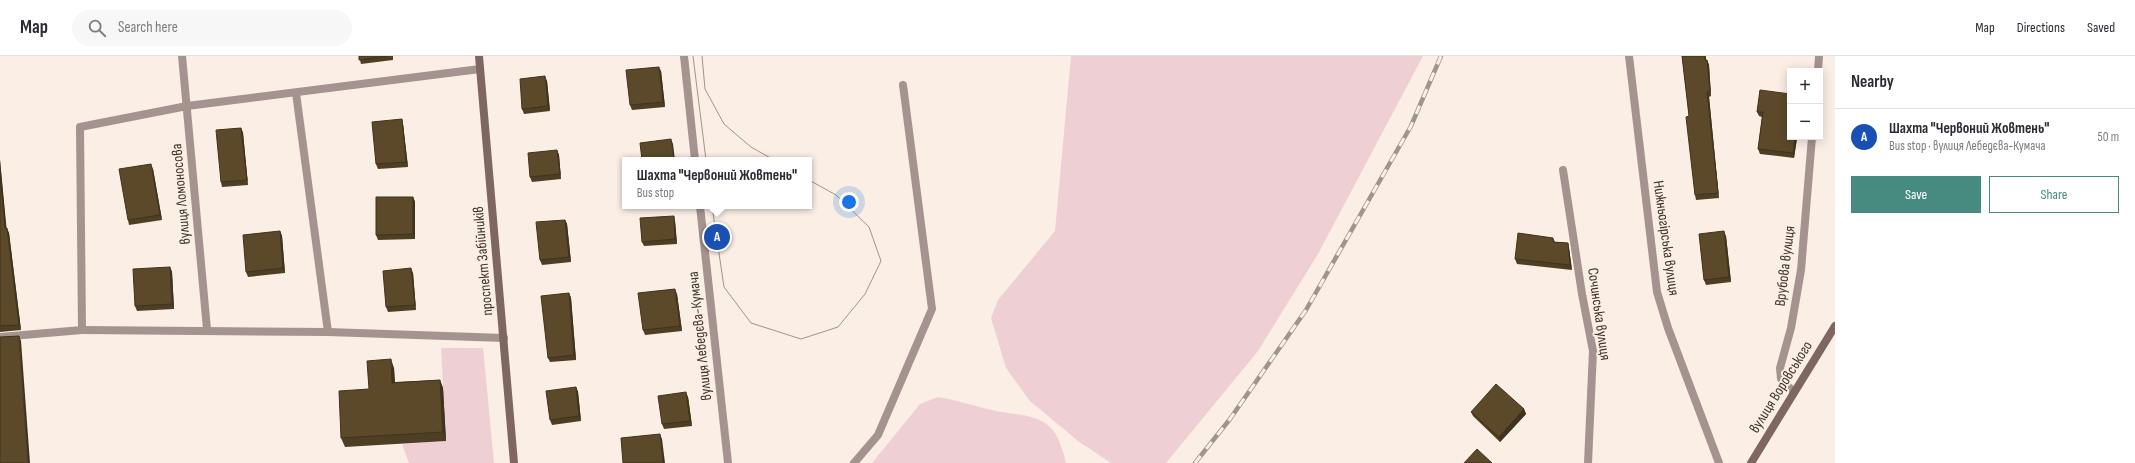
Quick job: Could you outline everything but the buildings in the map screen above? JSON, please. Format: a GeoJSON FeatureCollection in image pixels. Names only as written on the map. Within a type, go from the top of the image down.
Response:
{"type":"FeatureCollection","features":[{"type":"Feature","properties":{"kind":"main road","name":"проспект Забійників"},"geometry":{"type":"LineString","coordinates":[[479,56],[514,463]]}},
{"type":"Feature","properties":{"kind":"main road","name":"вулиця Воровського"},"geometry":{"type":"LineString","coordinates":[[1751,463],[1835,326]]}},
{"type":"Feature","properties":{"kind":"street","name":"вулиця Ломоносова"},"geometry":{"type":"LineString","coordinates":[[182,56],[207,329]]}},
{"type":"Feature","properties":{"kind":"street"},"geometry":{"type":"LineString","coordinates":[[684,56],[695,157]]}},
{"type":"Feature","properties":{"kind":"street","name":"Нижньогірська вулиця"},"geometry":{"type":"LineString","coordinates":[[1629,56],[1657,292],[1668,328],[1719,463]]}},
{"type":"Feature","properties":{"kind":"street"},"geometry":{"type":"LineString","coordinates":[[1818,68],[1819,56]]}},
{"type":"Feature","properties":{"kind":"street"},"geometry":{"type":"LineString","coordinates":[[82,330],[80,127],[187,106],[480,69]]}},
{"type":"Feature","properties":{"kind":"street"},"geometry":{"type":"LineString","coordinates":[[854,463],[878,435],[932,309],[903,85]]}},
{"type":"Feature","properties":{"kind":"street"},"geometry":{"type":"LineString","coordinates":[[296,93],[328,332]]}},
{"type":"Feature","properties":{"kind":"street","name":"Врубова вулиця"},"geometry":{"type":"LineString","coordinates":[[1794,392],[1782,379],[1780,368],[1791,328],[1801,270],[1812,140]]}},
{"type":"Feature","properties":{"kind":"street","name":"Сочинська вулиця"},"geometry":{"type":"LineString","coordinates":[[1563,170],[1582,294],[1593,351],[1588,463]]}},
{"type":"Feature","properties":{"kind":"street","name":"вулиця Лебедєва-Кумача"},"geometry":{"type":"LineString","coordinates":[[700,209],[728,463]]}},
{"type":"Feature","properties":{"kind":"street"},"geometry":{"type":"LineString","coordinates":[[0,337],[82,330],[207,329],[504,338]]}},
{"type":"Feature","properties":{"kind":"shaded area"},"geometry":{"type":"Polygon","coordinates":[[[1071,56],[1423,56],[1318,254],[1258,351],[1166,463],[1111,463],[1078,441],[1030,401],[1006,368],[991,318],[998,300],[1055,231],[1071,56]]]}},
{"type":"Feature","properties":{"kind":"shaded area"},"geometry":{"type":"Polygon","coordinates":[[[441,348],[483,348],[494,463],[409,463],[402,444],[446,441],[441,348]]]}},
{"type":"Feature","properties":{"kind":"shaded area"},"geometry":{"type":"Polygon","coordinates":[[[938,397],[999,412],[1022,415],[1044,422],[1056,434],[1066,463],[872,463],[920,404],[938,397]]]}},
{"type":"Feature","properties":{"kind":"tram line"},"geometry":{"type":"LineString","coordinates":[[693,56],[706,157]]}},
{"type":"Feature","properties":{"kind":"tram line"},"geometry":{"type":"LineString","coordinates":[[702,56],[705,89],[724,124],[751,147],[769,157]]}},
{"type":"Feature","properties":{"kind":"tram line"},"geometry":{"type":"LineString","coordinates":[[712,209],[724,287],[751,323],[801,339],[838,327],[865,294],[881,261],[869,227],[836,195],[812,182]]}},
{"type":"Feature","properties":{"kind":"railway"},"geometry":{"type":"LineString","coordinates":[[1195,463],[1230,419],[1306,310],[1411,126],[1441,56]]}},
{"type":"Feature","properties":{"kind":"place","name":"Шахта \"Червоний Жовтень\""},"geometry":{"type":"Point","coordinates":[717,237]}}]}
